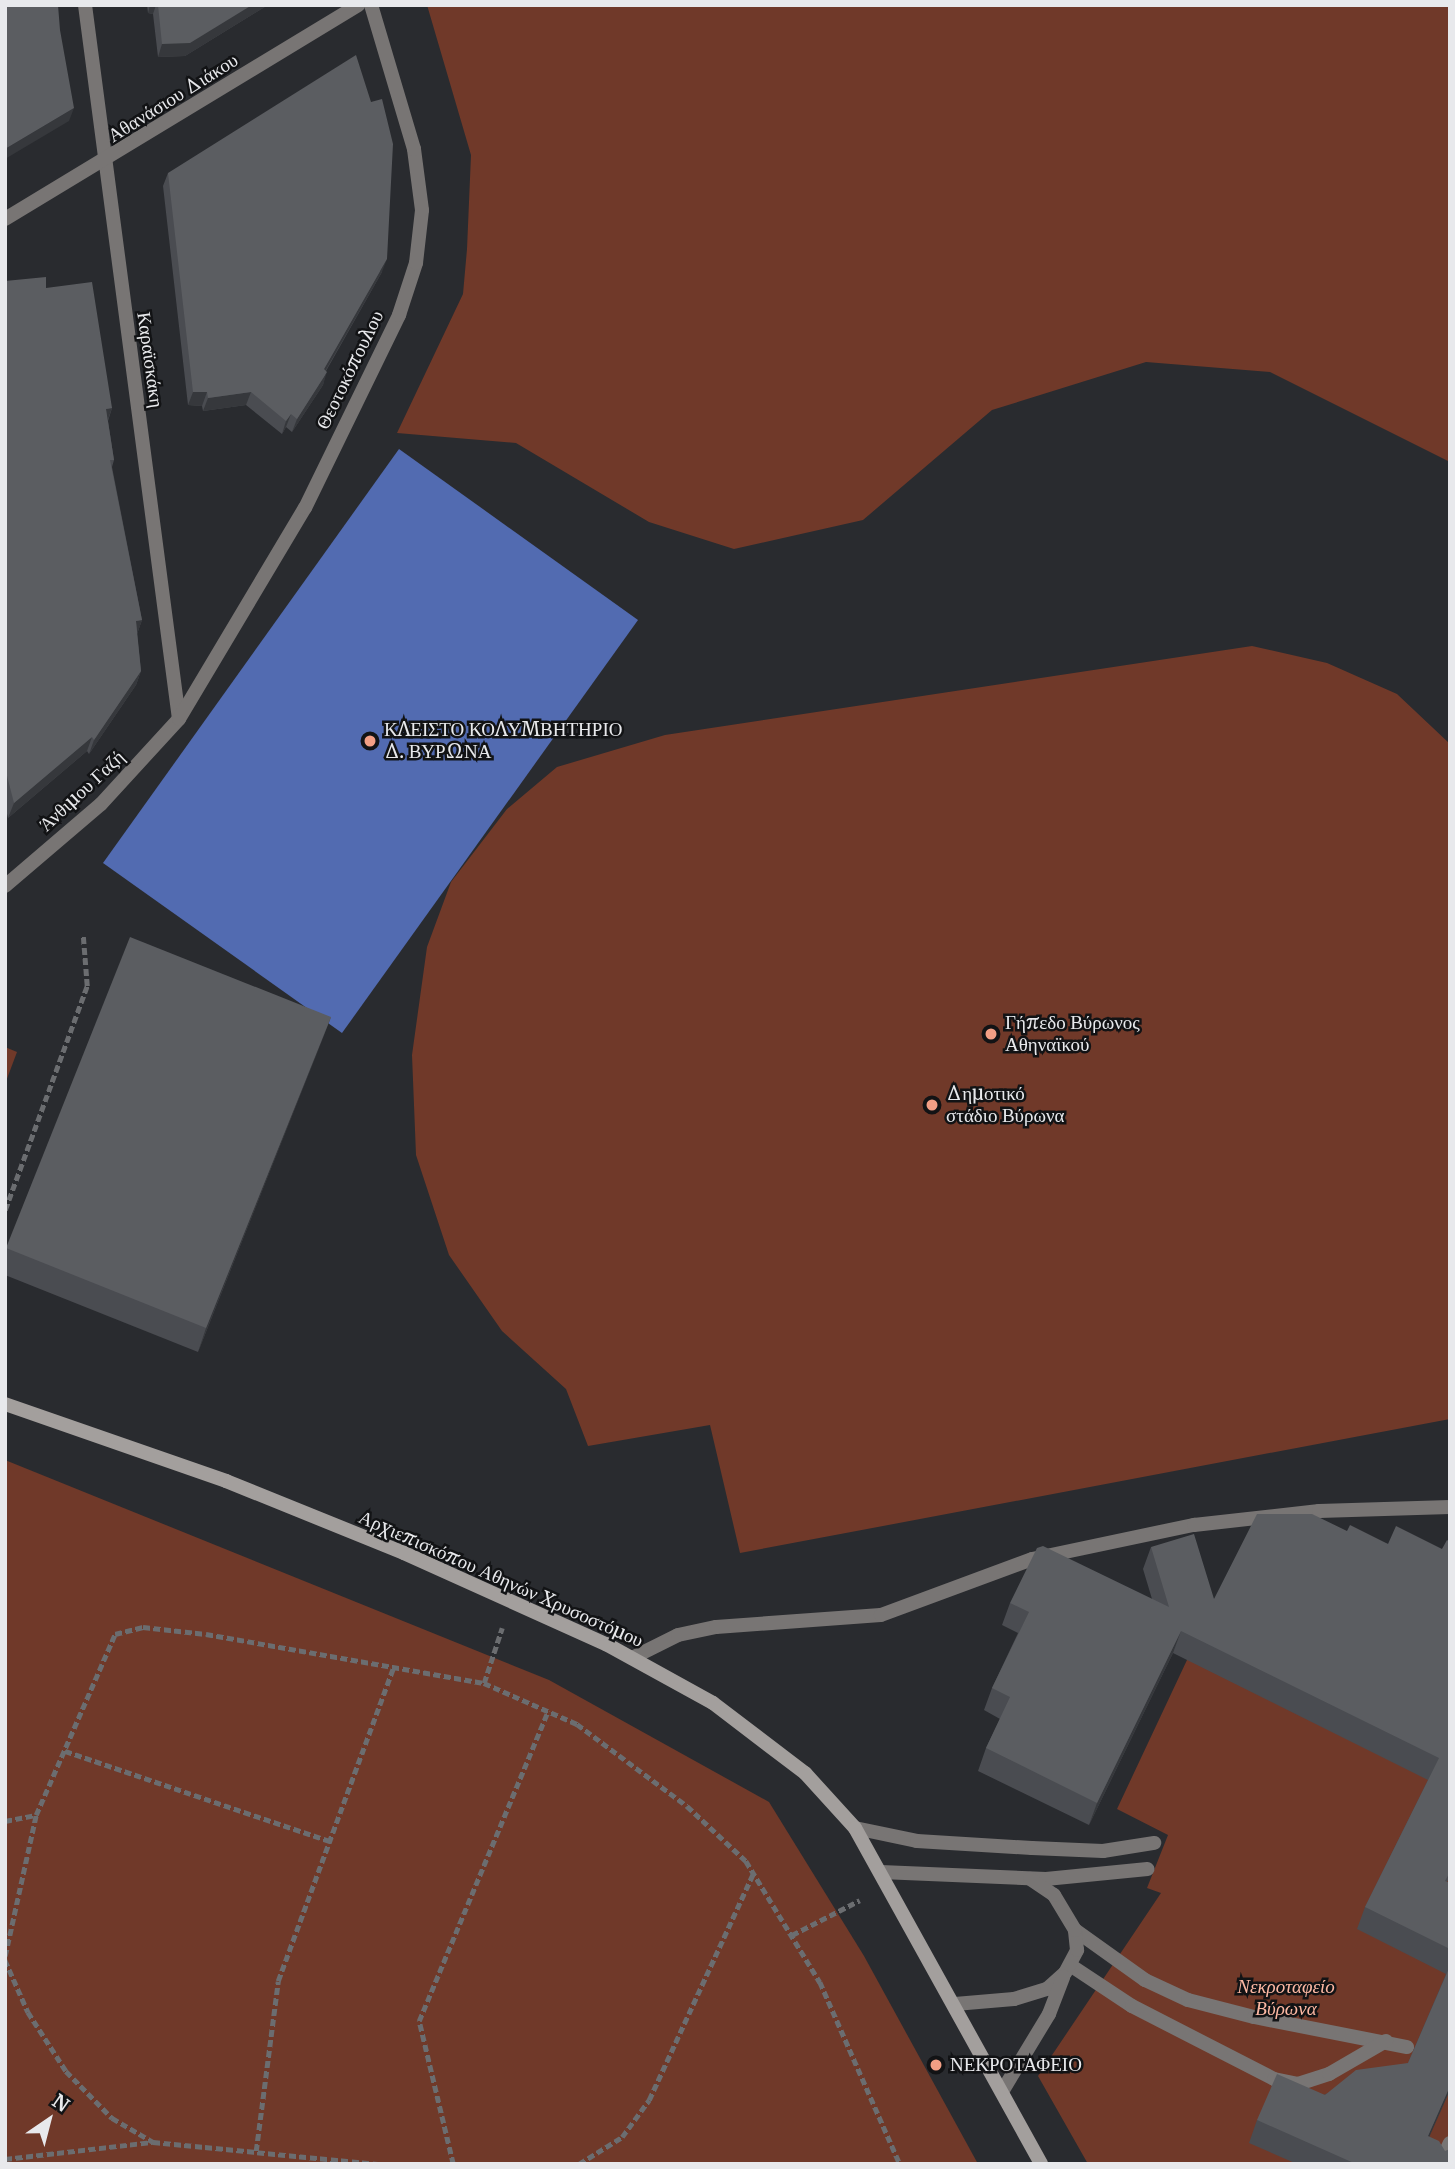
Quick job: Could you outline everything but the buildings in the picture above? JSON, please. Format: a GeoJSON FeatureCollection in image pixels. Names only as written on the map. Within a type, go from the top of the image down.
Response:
{"type":"FeatureCollection","features":[{"type":"Feature","properties":{"kind":"street","name":"Καραϊσκάκη"},"geometry":{"type":"LineString","coordinates":[[85,5],[178,719]]}},
{"type":"Feature","properties":{"kind":"street","name":"Αθανάσιου Διάκου"},"geometry":{"type":"LineString","coordinates":[[5,219],[105,162],[358,5]]}},
{"type":"Feature","properties":{"kind":"street","name":"Θεοτοκόπουλου"},"geometry":{"type":"LineString","coordinates":[[178,719],[304,508],[399,315],[416,263],[422,209],[414,149],[372,5]]}},
{"type":"Feature","properties":{"kind":"street","name":"Άνθιμου Γαζή"},"geometry":{"type":"LineString","coordinates":[[5,886],[101,804],[178,719]]}},
{"type":"Feature","properties":{"kind":"street","name":"Αρχιεπισκόπου Αθηνών Χρυσοστόμου"},"geometry":{"type":"LineString","coordinates":[[5,1404],[226,1481],[510,1601],[632,1658],[713,1703],[805,1773],[855,1828],[1003,2090],[1041,2164]]}},
{"type":"Feature","properties":{"kind":"street"},"geometry":{"type":"LineString","coordinates":[[632,1658],[678,1635],[716,1627],[881,1615],[1032,1559],[1195,1525],[1319,1511],[1450,1507]]}},
{"type":"Feature","properties":{"kind":"street"},"geometry":{"type":"LineString","coordinates":[[855,1828],[917,1841],[1032,1848],[1102,1851],[1154,1843]]}},
{"type":"Feature","properties":{"kind":"street"},"geometry":{"type":"LineString","coordinates":[[885,1878],[1029,1878],[1148,1868]]}},
{"type":"Feature","properties":{"kind":"street"},"geometry":{"type":"LineString","coordinates":[[1029,1878],[1054,1895],[1075,1930],[1144,1980],[1188,2000],[1301,2027],[1408,2046]]}},
{"type":"Feature","properties":{"kind":"street"},"geometry":{"type":"LineString","coordinates":[[1003,2090],[1049,2014],[1077,1950],[1075,1930]]}},
{"type":"Feature","properties":{"kind":"street"},"geometry":{"type":"LineString","coordinates":[[955,2004],[1014,1998],[1047,1989],[1068,1969]]}},
{"type":"Feature","properties":{"kind":"street"},"geometry":{"type":"LineString","coordinates":[[1068,1969],[1132,2006],[1274,2080],[1298,2084],[1329,2074],[1386,2041]]}},
{"type":"Feature","properties":{"kind":"street"},"geometry":{"type":"LineString","coordinates":[[1440,2164],[1450,2143]]}},
{"type":"Feature","properties":{"kind":"path"},"geometry":{"type":"LineString","coordinates":[[5,1210],[88,986],[83,935]]}},
{"type":"Feature","properties":{"kind":"path"},"geometry":{"type":"LineString","coordinates":[[484,1683],[510,1601]]}},
{"type":"Feature","properties":{"kind":"path"},"geometry":{"type":"LineString","coordinates":[[153,2142],[112,2118],[66,2071],[28,2012],[5,1958],[36,1815],[115,1634],[143,1628],[206,1634],[484,1683],[577,1724],[687,1806],[753,1873],[820,1982],[900,2164]]}},
{"type":"Feature","properties":{"kind":"path"},"geometry":{"type":"LineString","coordinates":[[256,2151],[278,1981],[393,1669]]}},
{"type":"Feature","properties":{"kind":"path"},"geometry":{"type":"LineString","coordinates":[[453,2164],[419,2021],[548,1711]]}},
{"type":"Feature","properties":{"kind":"path"},"geometry":{"type":"LineString","coordinates":[[65,1751],[330,1841]]}},
{"type":"Feature","properties":{"kind":"path"},"geometry":{"type":"LineString","coordinates":[[5,1821],[36,1815]]}},
{"type":"Feature","properties":{"kind":"path"},"geometry":{"type":"LineString","coordinates":[[579,2164],[622,2137],[649,2100],[753,1873]]}},
{"type":"Feature","properties":{"kind":"path"},"geometry":{"type":"LineString","coordinates":[[792,1935],[885,1878]]}},
{"type":"Feature","properties":{"kind":"path"},"geometry":{"type":"LineString","coordinates":[[5,2159],[153,2142],[378,2164]]}},
{"type":"Feature","properties":{"kind":"green space"},"geometry":{"type":"Polygon","coordinates":[[[427,5],[1450,5],[1450,462],[1270,372],[1146,362],[992,410],[863,520],[734,549],[649,522],[516,443],[397,433],[463,294],[467,249],[471,155],[427,5]]]}},
{"type":"Feature","properties":{"kind":"green space","name":"Δημοτικό στάδιο Βύρωνα"},"geometry":{"type":"Polygon","coordinates":[[[1252,646],[1327,663],[1397,694],[1450,744],[1450,1419],[740,1553],[710,1425],[588,1446],[566,1389],[502,1331],[449,1255],[416,1155],[412,1055],[427,947],[451,882],[507,809],[557,767],[665,735],[1252,646]]]}},
{"type":"Feature","properties":{"kind":"green space"},"geometry":{"type":"Polygon","coordinates":[[[5,1047],[17,1052],[5,1084],[5,1047]]]}},
{"type":"Feature","properties":{"kind":"green space"},"geometry":{"type":"Polygon","coordinates":[[[5,1460],[549,1680],[769,1802],[864,1956],[978,2164],[5,2164],[5,1460]]]}},
{"type":"Feature","properties":{"kind":"green space","name":"Νεκροταφείο Βύρωνα"},"geometry":{"type":"Polygon","coordinates":[[[1187,1660],[1450,1663],[1450,2164],[1088,2164],[1038,2076],[1161,1893],[1147,1888],[1168,1835],[1117,1809],[1187,1660]]]}},
{"type":"Feature","properties":{"kind":"water","name":"ΚΛΕΙΣΤΟ ΚΟΛΥΜΒΗΤΗΡΙΟ Δ. ΒΥΡΩΝΑ"},"geometry":{"type":"Polygon","coordinates":[[[399,449],[638,620],[342,1033],[103,863],[399,449]]]}},
{"type":"Feature","properties":{"kind":"place","name":"ΚΛΕΙΣΤΟ ΚΟΛΥΜΒΗΤΗΡΙΟ Δ. ΒΥΡΩΝΑ"},"geometry":{"type":"Point","coordinates":[370,741]}},
{"type":"Feature","properties":{"kind":"place","name":"Γήπεδο Βύρωνος Αθηναϊκού"},"geometry":{"type":"Point","coordinates":[991,1034]}},
{"type":"Feature","properties":{"kind":"place","name":"Δημοτικό στάδιο Βύρωνα"},"geometry":{"type":"Point","coordinates":[932,1105]}},
{"type":"Feature","properties":{"kind":"place","name":"ΝΕΚΡΟΤΑΦΕΙΟ"},"geometry":{"type":"Point","coordinates":[936,2065]}}]}
